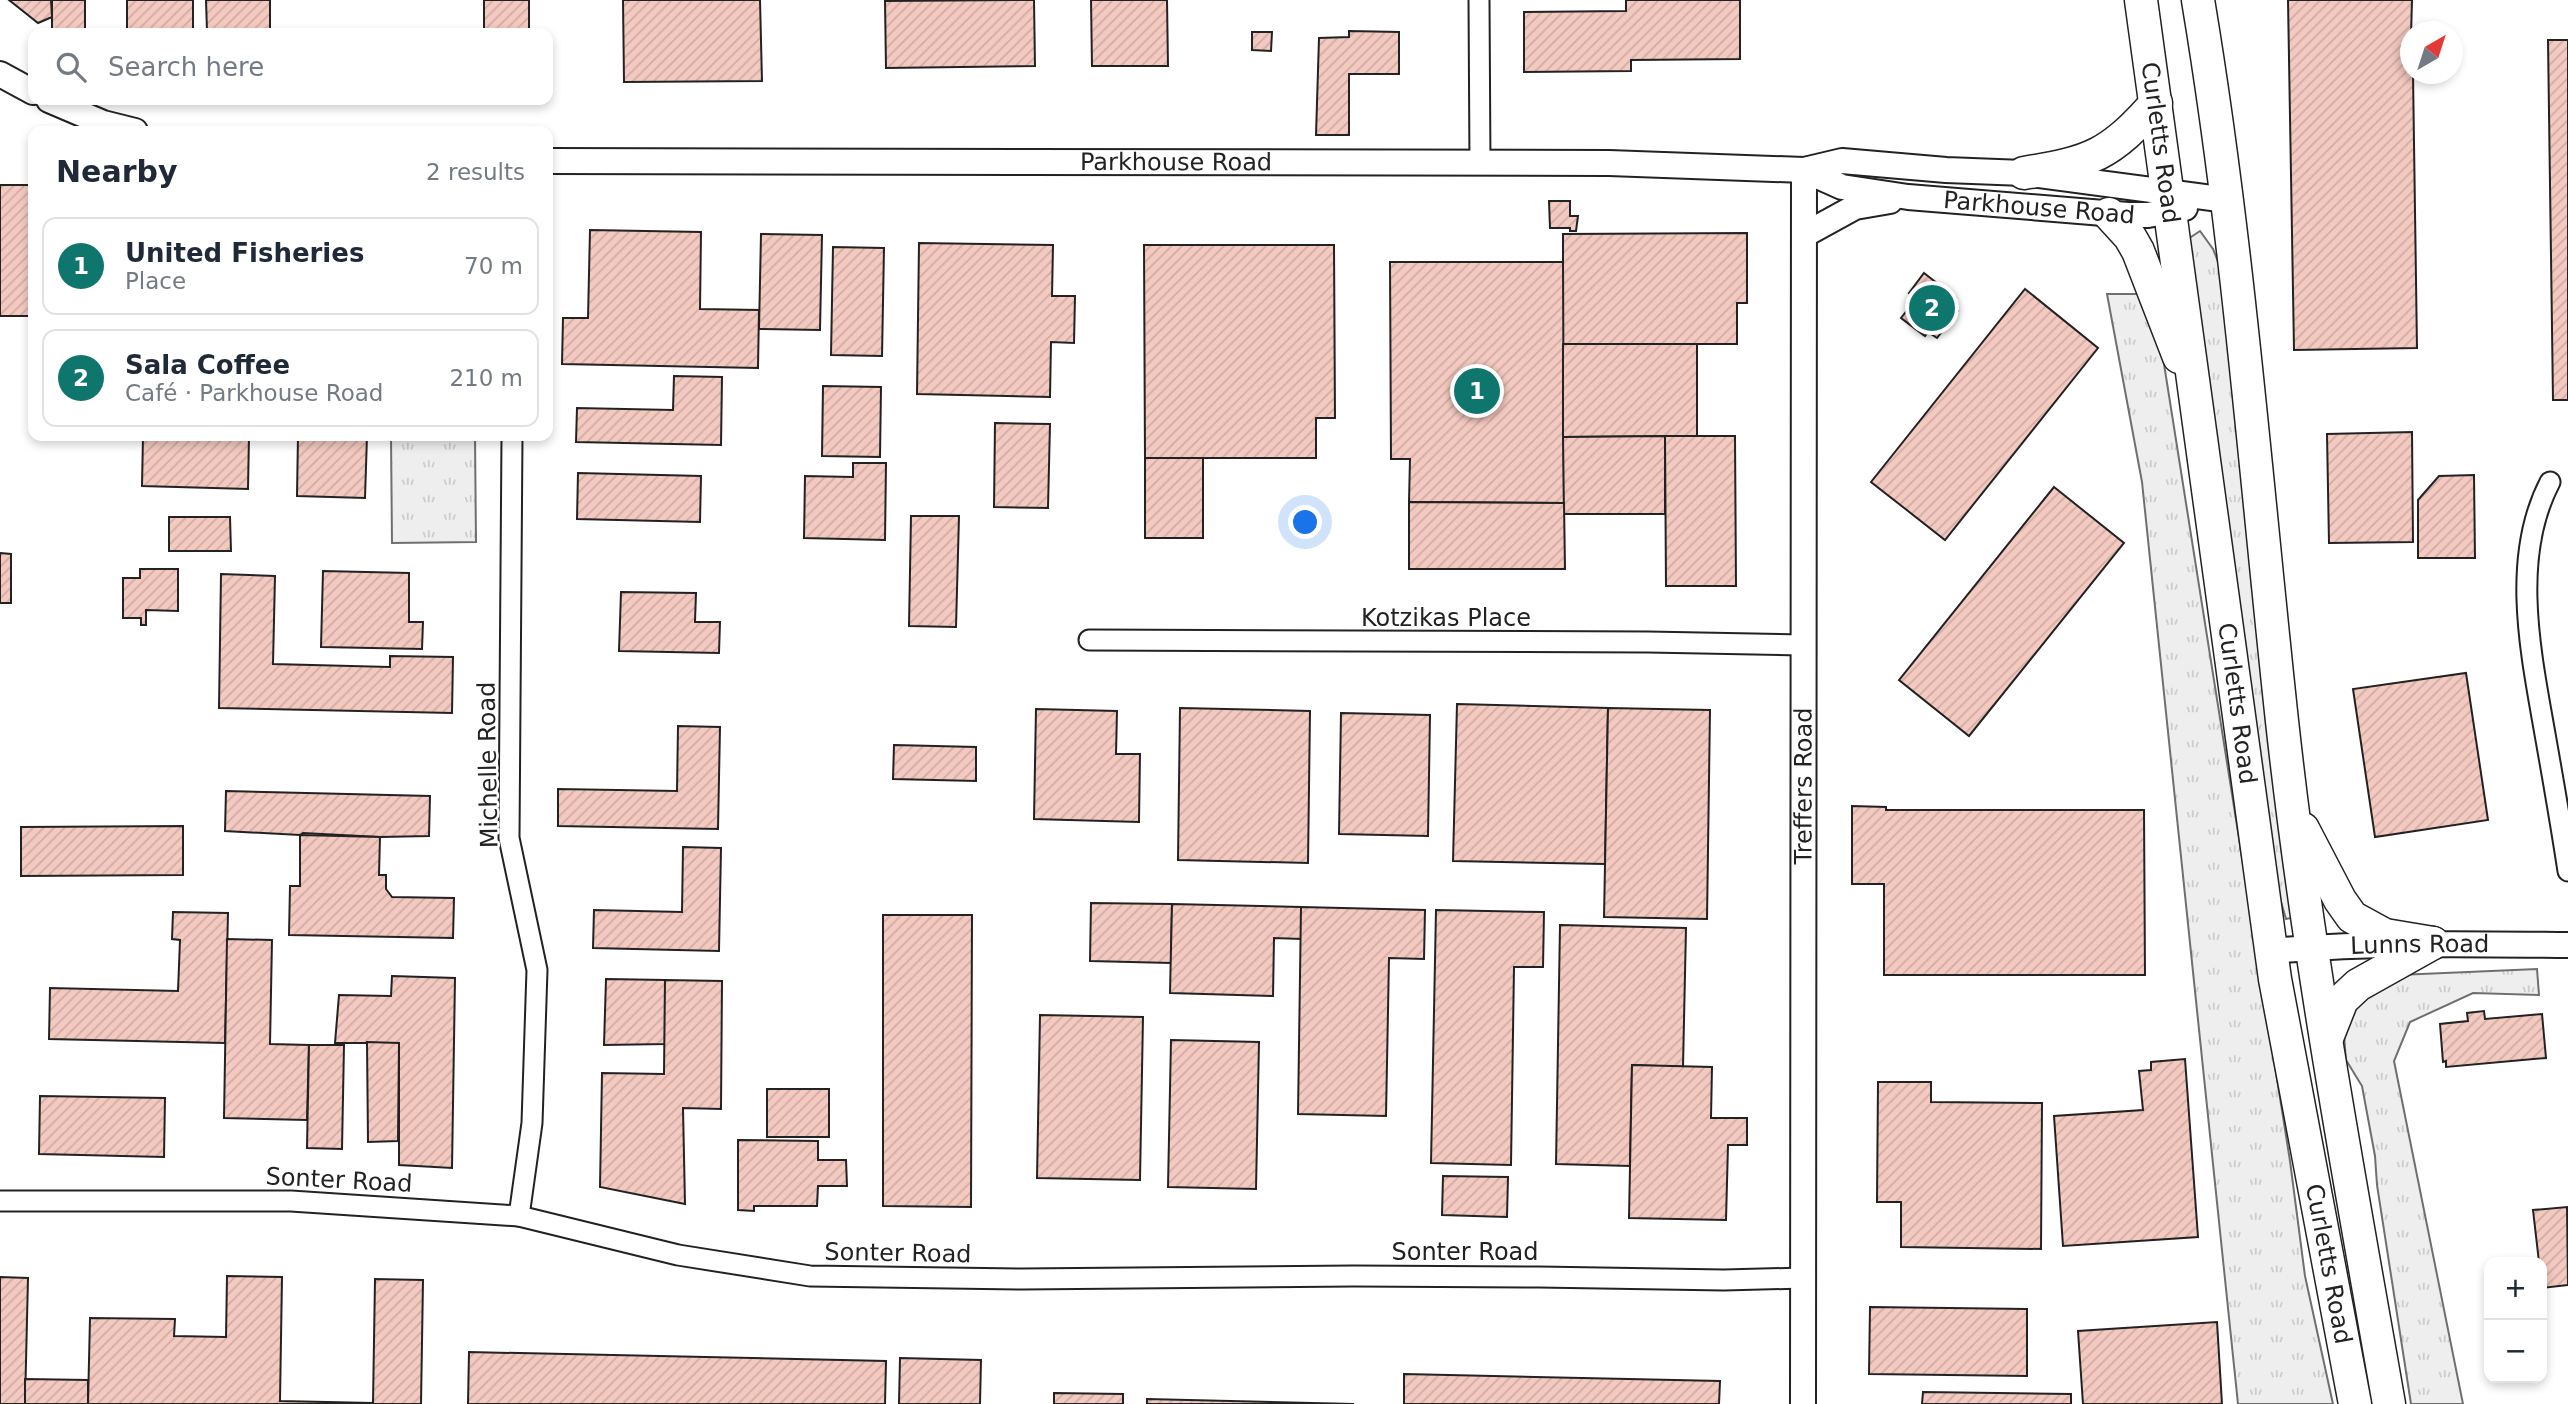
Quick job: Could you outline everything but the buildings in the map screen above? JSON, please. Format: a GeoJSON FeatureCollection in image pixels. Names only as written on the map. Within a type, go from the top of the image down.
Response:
{"type":"FeatureCollection","features":[{"type":"Feature","properties":{"kind":"highway","name":"Curletts Road"},"geometry":{"type":"LineString","coordinates":[[2141,0],[2271,951],[2355,1404]]}},
{"type":"Feature","properties":{"kind":"highway","name":"Curletts Road"},"geometry":{"type":"LineString","coordinates":[[2198,0],[2227,200],[2310,947],[2389,1404]]}},
{"type":"Feature","properties":{"kind":"highway"},"geometry":{"type":"LineString","coordinates":[[2024,173],[2067,166],[2101,153],[2127,135],[2156,103]]}},
{"type":"Feature","properties":{"kind":"highway"},"geometry":{"type":"LineString","coordinates":[[2109,214],[2130,237],[2138,251],[2196,400]]}},
{"type":"Feature","properties":{"kind":"highway"},"geometry":{"type":"LineString","coordinates":[[2294,813],[2340,900],[2352,917],[2385,935],[2433,943]]}},
{"type":"Feature","properties":{"kind":"highway"},"geometry":{"type":"LineString","coordinates":[[2327,1039],[2342,1000],[2358,985],[2433,943]]}},
{"type":"Feature","properties":{"kind":"street"},"geometry":{"type":"LineString","coordinates":[[1479,0],[1480,164]]}},
{"type":"Feature","properties":{"kind":"street"},"geometry":{"type":"LineString","coordinates":[[0,74],[28,89]]}},
{"type":"Feature","properties":{"kind":"street"},"geometry":{"type":"LineString","coordinates":[[61,105],[115,126]]}},
{"type":"Feature","properties":{"kind":"street","name":"Parkhouse Road"},"geometry":{"type":"LineString","coordinates":[[553,161],[1685,164],[1804,170],[1842,161],[2024,173],[2169,202],[2227,200]]}},
{"type":"Feature","properties":{"kind":"street","name":"Parkhouse Road"},"geometry":{"type":"LineString","coordinates":[[1804,170],[1842,187],[1909,197],[2148,215],[2169,202]]}},
{"type":"Feature","properties":{"kind":"street","name":"Treffers Road"},"geometry":{"type":"LineString","coordinates":[[1803,1404],[1804,170]]}},
{"type":"Feature","properties":{"kind":"street"},"geometry":{"type":"LineString","coordinates":[[1804,235],[1855,207],[1909,197]]}},
{"type":"Feature","properties":{"kind":"street","name":"Michelle Road"},"geometry":{"type":"LineString","coordinates":[[512,441],[509,838],[537,970],[532,1123],[519,1216]]}},
{"type":"Feature","properties":{"kind":"street"},"geometry":{"type":"LineString","coordinates":[[2550,482],[2539,502],[2533,526],[2527,611],[2531,656],[2568,871]]}},
{"type":"Feature","properties":{"kind":"street","name":"Kotzikas Place"},"geometry":{"type":"LineString","coordinates":[[1089,640],[1803,645]]}},
{"type":"Feature","properties":{"kind":"street","name":"Lunns Road"},"geometry":{"type":"LineString","coordinates":[[2271,951],[2433,943],[2568,945]]}},
{"type":"Feature","properties":{"kind":"street","name":"Sonter Road"},"geometry":{"type":"LineString","coordinates":[[0,1201],[291,1201],[519,1216],[678,1255],[810,1276],[1022,1279],[1353,1276],[1724,1280],[1803,1278]]}},
{"type":"Feature","properties":{"kind":"green space"},"geometry":{"type":"Polygon","coordinates":[[[2200,231],[2213,249],[2221,269],[2291,912],[2291,918],[2286,919],[2276,885],[2188,239],[2200,231]]]}},
{"type":"Feature","properties":{"kind":"green space"},"geometry":{"type":"Polygon","coordinates":[[[2107,294],[2142,294],[2161,345],[2290,1161],[2305,1276],[2333,1404],[2238,1404],[2142,482],[2107,294]]]}},
{"type":"Feature","properties":{"kind":"green space"},"geometry":{"type":"Polygon","coordinates":[[[391,441],[475,441],[476,542],[392,543],[391,441]]]}},
{"type":"Feature","properties":{"kind":"green space"},"geometry":{"type":"Polygon","coordinates":[[[2537,969],[2539,995],[2473,993],[2410,1022],[2394,1061],[2463,1404],[2411,1404],[2377,1185],[2375,1156],[2362,1086],[2346,1060],[2344,1036],[2351,1006],[2398,975],[2537,969]]]}},
{"type":"Feature","properties":{"kind":"place","name":"Sala Coffee"},"geometry":{"type":"Point","coordinates":[1932,308]}},
{"type":"Feature","properties":{"kind":"place","name":"United Fisheries"},"geometry":{"type":"Point","coordinates":[1477,391]}}]}
